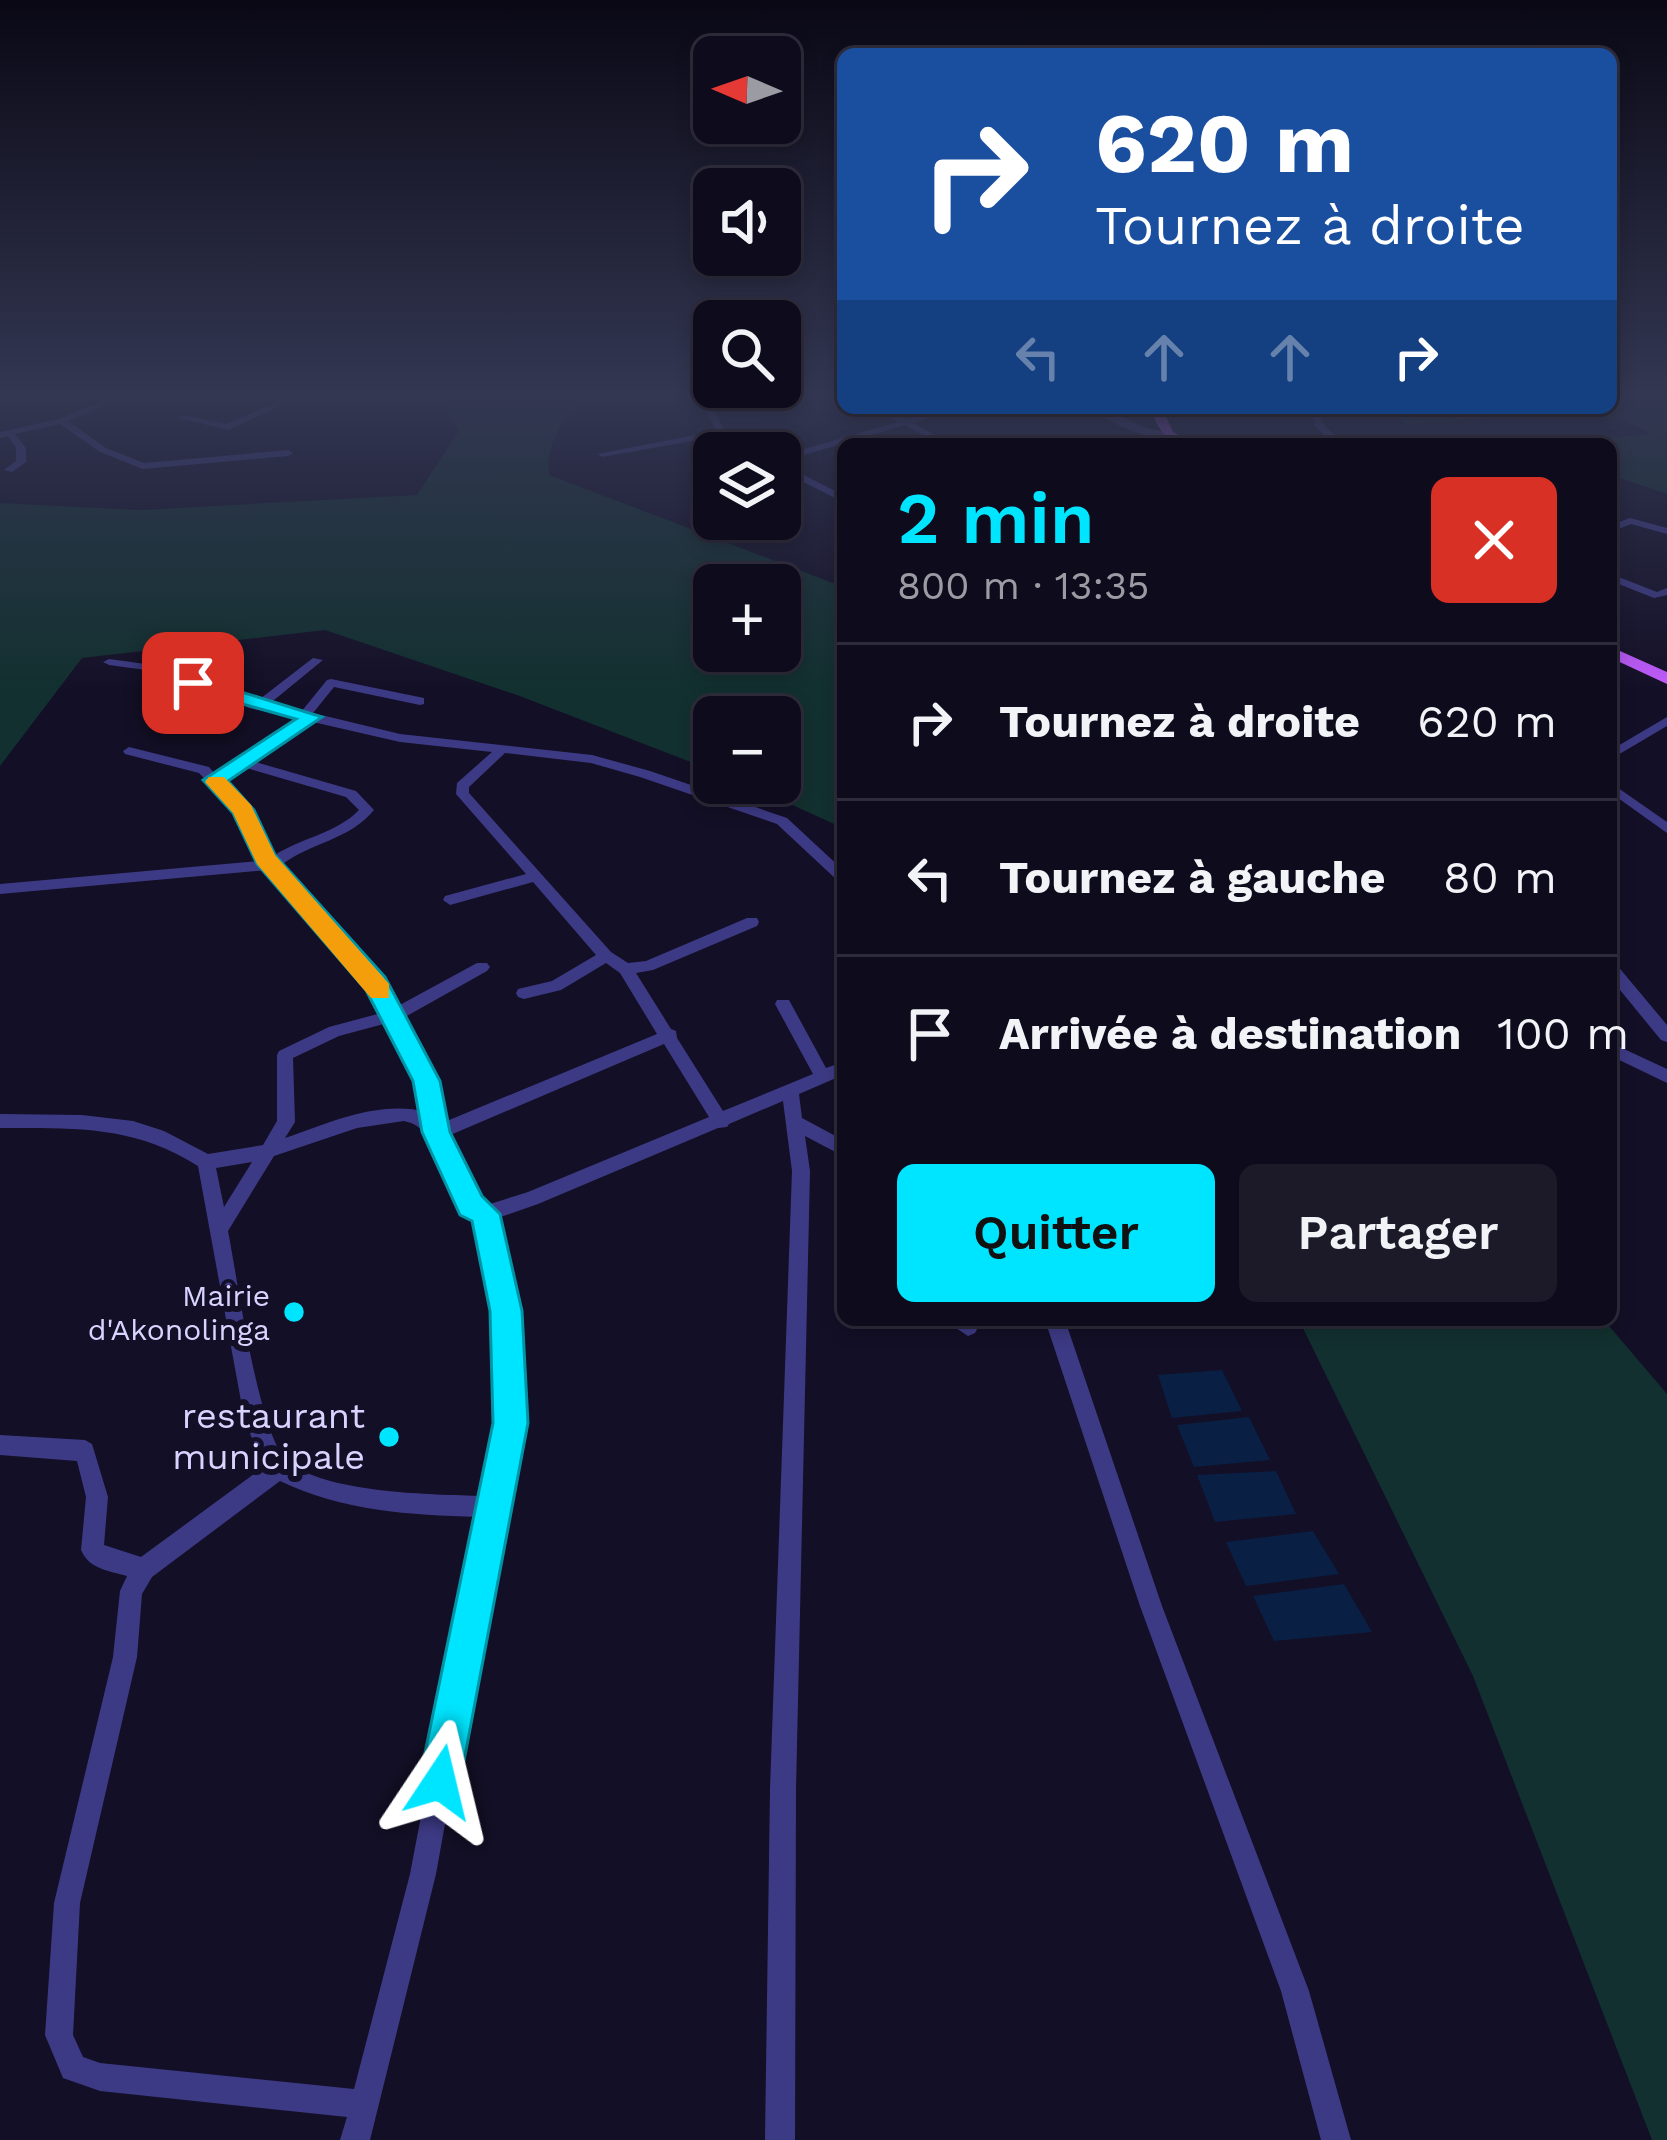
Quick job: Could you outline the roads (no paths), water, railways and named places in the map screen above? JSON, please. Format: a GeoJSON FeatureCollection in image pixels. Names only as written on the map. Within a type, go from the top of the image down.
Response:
{"type":"FeatureCollection","features":[{"type":"Feature","properties":{"kind":"main road"},"geometry":{"type":"LineString","coordinates":[[1617,655],[1667,679]]}},
{"type":"Feature","properties":{"kind":"street"},"geometry":{"type":"LineString","coordinates":[[1617,526],[1630,521],[1667,531]]}},
{"type":"Feature","properties":{"kind":"street"},"geometry":{"type":"LineString","coordinates":[[1617,579],[1658,596],[1667,591]]}},
{"type":"Feature","properties":{"kind":"street"},"geometry":{"type":"LineString","coordinates":[[260,706],[317,660]]}},
{"type":"Feature","properties":{"kind":"street"},"geometry":{"type":"LineString","coordinates":[[110,662],[171,670],[260,706],[400,738],[592,759],[760,810],[796,830],[837,872]]}},
{"type":"Feature","properties":{"kind":"street"},"geometry":{"type":"LineString","coordinates":[[214,780],[309,716],[331,683],[420,701]]}},
{"type":"Feature","properties":{"kind":"street"},"geometry":{"type":"LineString","coordinates":[[1617,751],[1667,721]]}},
{"type":"Feature","properties":{"kind":"street"},"geometry":{"type":"LineString","coordinates":[[501,749],[461,788],[534,877],[606,956],[625,970],[721,1122]]}},
{"type":"Feature","properties":{"kind":"street"},"geometry":{"type":"LineString","coordinates":[[129,751],[204,770],[243,810],[254,842],[271,865],[363,968],[395,1015],[426,1081],[435,1128],[471,1205],[485,1214],[506,1311],[511,1379],[507,1449],[491,1507],[422,1874],[355,2140]]}},
{"type":"Feature","properties":{"kind":"street"},"geometry":{"type":"LineString","coordinates":[[0,889],[271,865],[297,844],[355,824],[367,810],[351,794],[243,763]]}},
{"type":"Feature","properties":{"kind":"street"},"geometry":{"type":"LineString","coordinates":[[1617,792],[1667,829]]}},
{"type":"Feature","properties":{"kind":"street"},"geometry":{"type":"LineString","coordinates":[[450,900],[534,877]]}},
{"type":"Feature","properties":{"kind":"street"},"geometry":{"type":"LineString","coordinates":[[625,970],[752,922]]}},
{"type":"Feature","properties":{"kind":"street"},"geometry":{"type":"LineString","coordinates":[[524,993],[556,986],[606,956]]}},
{"type":"Feature","properties":{"kind":"street"},"geometry":{"type":"LineString","coordinates":[[221,1227],[274,1150],[286,1123],[285,1054],[335,1031],[395,1015],[482,967]]}},
{"type":"Feature","properties":{"kind":"street"},"geometry":{"type":"LineString","coordinates":[[1617,975],[1667,1036]]}},
{"type":"Feature","properties":{"kind":"street"},"geometry":{"type":"LineString","coordinates":[[783,1004],[823,1077]]}},
{"type":"Feature","properties":{"kind":"street"},"geometry":{"type":"LineString","coordinates":[[435,1128],[670,1035]]}},
{"type":"Feature","properties":{"kind":"street"},"geometry":{"type":"LineString","coordinates":[[1617,1052],[1667,1076]]}},
{"type":"Feature","properties":{"kind":"street"},"geometry":{"type":"LineString","coordinates":[[485,1214],[721,1122],[837,1071]]}},
{"type":"Feature","properties":{"kind":"street"},"geometry":{"type":"LineString","coordinates":[[780,2140],[783,1789],[801,1195],[790,1092]]}},
{"type":"Feature","properties":{"kind":"street"},"geometry":{"type":"LineString","coordinates":[[206,1162],[274,1150],[380,1115],[413,1114],[435,1128]]}},
{"type":"Feature","properties":{"kind":"street"},"geometry":{"type":"LineString","coordinates":[[794,1122],[837,1146]]}},
{"type":"Feature","properties":{"kind":"street"},"geometry":{"type":"LineString","coordinates":[[3,1125],[143,1126],[172,1137],[206,1162],[255,1423],[278,1469],[336,1491],[421,1504],[491,1507]]}},
{"type":"Feature","properties":{"kind":"street"},"geometry":{"type":"LineString","coordinates":[[1057,1326],[1151,1606],[1294,1991],[1336,2140]]}},
{"type":"Feature","properties":{"kind":"street"},"geometry":{"type":"LineString","coordinates":[[0,1445],[85,1451],[97,1497],[92,1550],[102,1558],[145,1569]]}},
{"type":"Feature","properties":{"kind":"street"},"geometry":{"type":"LineString","coordinates":[[278,1469],[145,1569],[131,1591],[124,1657],[67,1904],[58,2035],[73,2068],[100,2077],[364,2104]]}},
{"type":"Feature","properties":{"kind":"water"},"geometry":{"type":"Polygon","coordinates":[[[1222,1370],[1242,1411],[1172,1418],[1158,1375],[1222,1370]]]}},
{"type":"Feature","properties":{"kind":"water"},"geometry":{"type":"Polygon","coordinates":[[[1249,1417],[1270,1460],[1194,1467],[1177,1425],[1249,1417]]]}},
{"type":"Feature","properties":{"kind":"water"},"geometry":{"type":"Polygon","coordinates":[[[1276,1471],[1296,1514],[1215,1522],[1197,1475],[1276,1471]]]}},
{"type":"Feature","properties":{"kind":"water"},"geometry":{"type":"Polygon","coordinates":[[[1313,1531],[1339,1574],[1246,1586],[1226,1542],[1313,1531]]]}},
{"type":"Feature","properties":{"kind":"water"},"geometry":{"type":"Polygon","coordinates":[[[1344,1584],[1372,1632],[1274,1641],[1253,1596],[1344,1584]]]}},
{"type":"Feature","properties":{"kind":"place","name":"Mairie d'Akonolinga"},"geometry":{"type":"Point","coordinates":[294,1312]}},
{"type":"Feature","properties":{"kind":"place","name":"restaurant municipale"},"geometry":{"type":"Point","coordinates":[389,1437]}}]}
